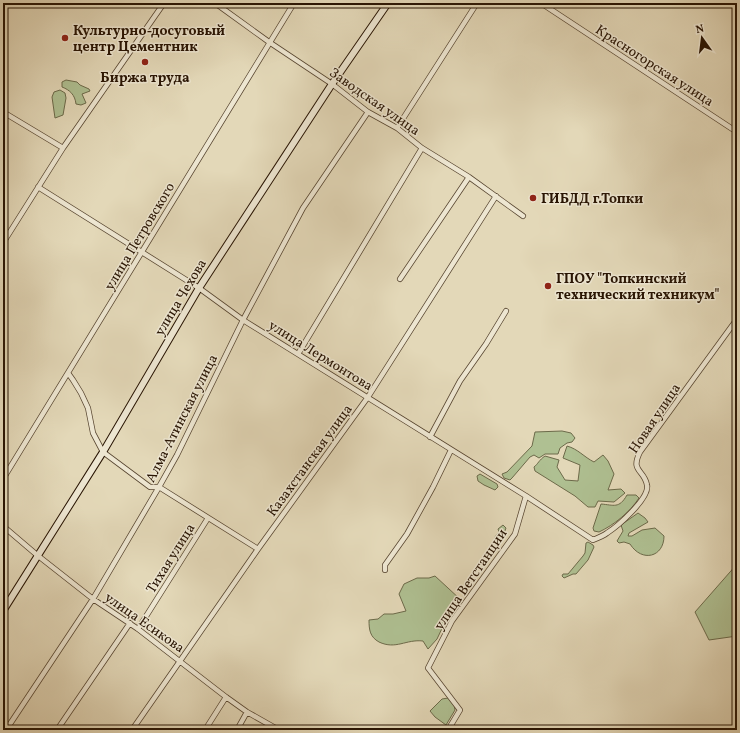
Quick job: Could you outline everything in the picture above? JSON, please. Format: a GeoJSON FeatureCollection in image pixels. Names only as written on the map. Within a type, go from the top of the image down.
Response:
{"type":"FeatureCollection","features":[{"type":"Feature","properties":{"kind":"street"},"geometry":{"type":"LineString","coordinates":[[3,243],[63,148],[164,3]]}},
{"type":"Feature","properties":{"kind":"street","name":"Заводская улица"},"geometry":{"type":"LineString","coordinates":[[215,3],[269,42],[332,84],[368,112],[397,128],[422,148],[469,177],[523,216]]}},
{"type":"Feature","properties":{"kind":"street","name":"улица Петровского"},"geometry":{"type":"LineString","coordinates":[[3,479],[294,3]]}},
{"type":"Feature","properties":{"kind":"street","name":"улица Чехова"},"geometry":{"type":"LineString","coordinates":[[3,611],[103,452],[199,288],[332,84],[388,3]]}},
{"type":"Feature","properties":{"kind":"street"},"geometry":{"type":"LineString","coordinates":[[397,128],[478,3]]}},
{"type":"Feature","properties":{"kind":"street","name":"Красногорская улица"},"geometry":{"type":"LineString","coordinates":[[541,3],[737,132]]}},
{"type":"Feature","properties":{"kind":"street"},"geometry":{"type":"LineString","coordinates":[[3,112],[63,148]]}},
{"type":"Feature","properties":{"kind":"street","name":"Алма-Атинская улица"},"geometry":{"type":"LineString","coordinates":[[6,730],[93,599],[159,487],[177,455],[243,320],[303,208],[368,112]]}},
{"type":"Feature","properties":{"kind":"street"},"geometry":{"type":"LineString","coordinates":[[298,354],[422,148]]}},
{"type":"Feature","properties":{"kind":"street"},"geometry":{"type":"LineString","coordinates":[[400,279],[469,177]]}},
{"type":"Feature","properties":{"kind":"street","name":"улица Лермонтова"},"geometry":{"type":"LineString","coordinates":[[38,187],[199,288],[243,320],[526,496],[593,540]]}},
{"type":"Feature","properties":{"kind":"street","name":"Казахстанская улица"},"geometry":{"type":"LineString","coordinates":[[132,730],[258,549],[368,397],[496,196]]}},
{"type":"Feature","properties":{"kind":"street"},"geometry":{"type":"LineString","coordinates":[[430,437],[460,381],[486,344],[506,311]]}},
{"type":"Feature","properties":{"kind":"street","name":"Новая улица"},"geometry":{"type":"LineString","coordinates":[[593,540],[608,532],[637,506],[646,495],[648,490],[647,485],[637,467],[636,460],[640,452],[737,319]]}},
{"type":"Feature","properties":{"kind":"street"},"geometry":{"type":"LineString","coordinates":[[68,373],[81,393],[88,408],[93,432],[103,452],[150,487],[159,487],[258,549]]}},
{"type":"Feature","properties":{"kind":"street"},"geometry":{"type":"LineString","coordinates":[[385,570],[385,565],[407,534],[430,494],[451,450]]}},
{"type":"Feature","properties":{"kind":"street","name":"улица Ветстанции"},"geometry":{"type":"LineString","coordinates":[[448,730],[460,710],[428,668],[452,621],[515,534],[526,496]]}},
{"type":"Feature","properties":{"kind":"street","name":"Тихая улица"},"geometry":{"type":"LineString","coordinates":[[138,629],[208,518]]}},
{"type":"Feature","properties":{"kind":"street","name":"улица Есикова"},"geometry":{"type":"LineString","coordinates":[[3,526],[93,599],[138,629],[247,712],[279,730]]}},
{"type":"Feature","properties":{"kind":"street"},"geometry":{"type":"LineString","coordinates":[[56,730],[130,624]]}},
{"type":"Feature","properties":{"kind":"street"},"geometry":{"type":"LineString","coordinates":[[205,730],[226,697]]}},
{"type":"Feature","properties":{"kind":"street"},"geometry":{"type":"LineString","coordinates":[[237,730],[247,712]]}},
{"type":"Feature","properties":{"kind":"green space"},"geometry":{"type":"Polygon","coordinates":[[[66,80],[77,82],[89,89],[90,91],[82,94],[86,103],[81,105],[76,104],[72,93],[62,87],[62,82],[66,80]]]}},
{"type":"Feature","properties":{"kind":"green space"},"geometry":{"type":"Polygon","coordinates":[[[60,90],[65,93],[66,98],[63,115],[55,118],[52,97],[54,92],[60,90]]]}},
{"type":"Feature","properties":{"kind":"green space"},"geometry":{"type":"Polygon","coordinates":[[[562,431],[571,433],[575,438],[572,442],[567,443],[560,448],[558,454],[545,454],[539,458],[534,455],[530,457],[510,480],[504,478],[502,474],[507,472],[532,446],[535,432],[562,431]]]}},
{"type":"Feature","properties":{"kind":"green space"},"geometry":{"type":"Polygon","coordinates":[[[567,446],[594,462],[603,455],[608,461],[614,474],[608,490],[621,489],[625,493],[614,502],[598,501],[595,507],[588,507],[575,496],[535,471],[534,467],[545,456],[559,460],[557,467],[565,480],[578,481],[580,465],[563,458],[567,446]]]}},
{"type":"Feature","properties":{"kind":"green space"},"geometry":{"type":"Polygon","coordinates":[[[480,474],[497,484],[498,487],[495,490],[478,481],[477,476],[480,474]]]}},
{"type":"Feature","properties":{"kind":"green space"},"geometry":{"type":"Polygon","coordinates":[[[627,495],[636,495],[639,498],[616,522],[599,532],[594,531],[593,528],[601,504],[619,504],[627,495]]]}},
{"type":"Feature","properties":{"kind":"green space"},"geometry":{"type":"Polygon","coordinates":[[[638,513],[648,522],[629,533],[628,536],[632,536],[642,530],[655,528],[664,536],[660,549],[652,555],[640,554],[630,544],[624,542],[619,543],[617,541],[623,531],[621,525],[638,513]]]}},
{"type":"Feature","properties":{"kind":"green space"},"geometry":{"type":"Polygon","coordinates":[[[503,525],[506,528],[501,541],[498,541],[495,537],[499,532],[498,529],[503,525]]]}},
{"type":"Feature","properties":{"kind":"green space"},"geometry":{"type":"Polygon","coordinates":[[[588,542],[594,547],[588,560],[576,574],[564,578],[562,576],[563,574],[568,574],[585,553],[586,543],[588,542]]]}},
{"type":"Feature","properties":{"kind":"green space"},"geometry":{"type":"Polygon","coordinates":[[[737,564],[737,636],[709,640],[695,612],[737,564]]]}},
{"type":"Feature","properties":{"kind":"green space"},"geometry":{"type":"Polygon","coordinates":[[[435,576],[461,600],[445,622],[437,639],[428,649],[423,641],[411,641],[391,645],[379,642],[374,638],[370,630],[369,620],[378,619],[384,614],[393,614],[406,611],[399,594],[404,584],[417,578],[429,578],[435,576]]]}},
{"type":"Feature","properties":{"kind":"green space"},"geometry":{"type":"Polygon","coordinates":[[[448,698],[454,704],[455,710],[446,725],[435,717],[430,711],[442,699],[448,698]]]}},
{"type":"Feature","properties":{"kind":"place","name":"Культурно-досуговый центр Цементник"},"geometry":{"type":"Point","coordinates":[65,38]}},
{"type":"Feature","properties":{"kind":"place","name":"Биржа труда"},"geometry":{"type":"Point","coordinates":[145,62]}},
{"type":"Feature","properties":{"kind":"place","name":"ГИБДД г.Топки"},"geometry":{"type":"Point","coordinates":[533,198]}},
{"type":"Feature","properties":{"kind":"place","name":"ГПОУ \"Топкинский технический техникум\""},"geometry":{"type":"Point","coordinates":[548,286]}}]}
